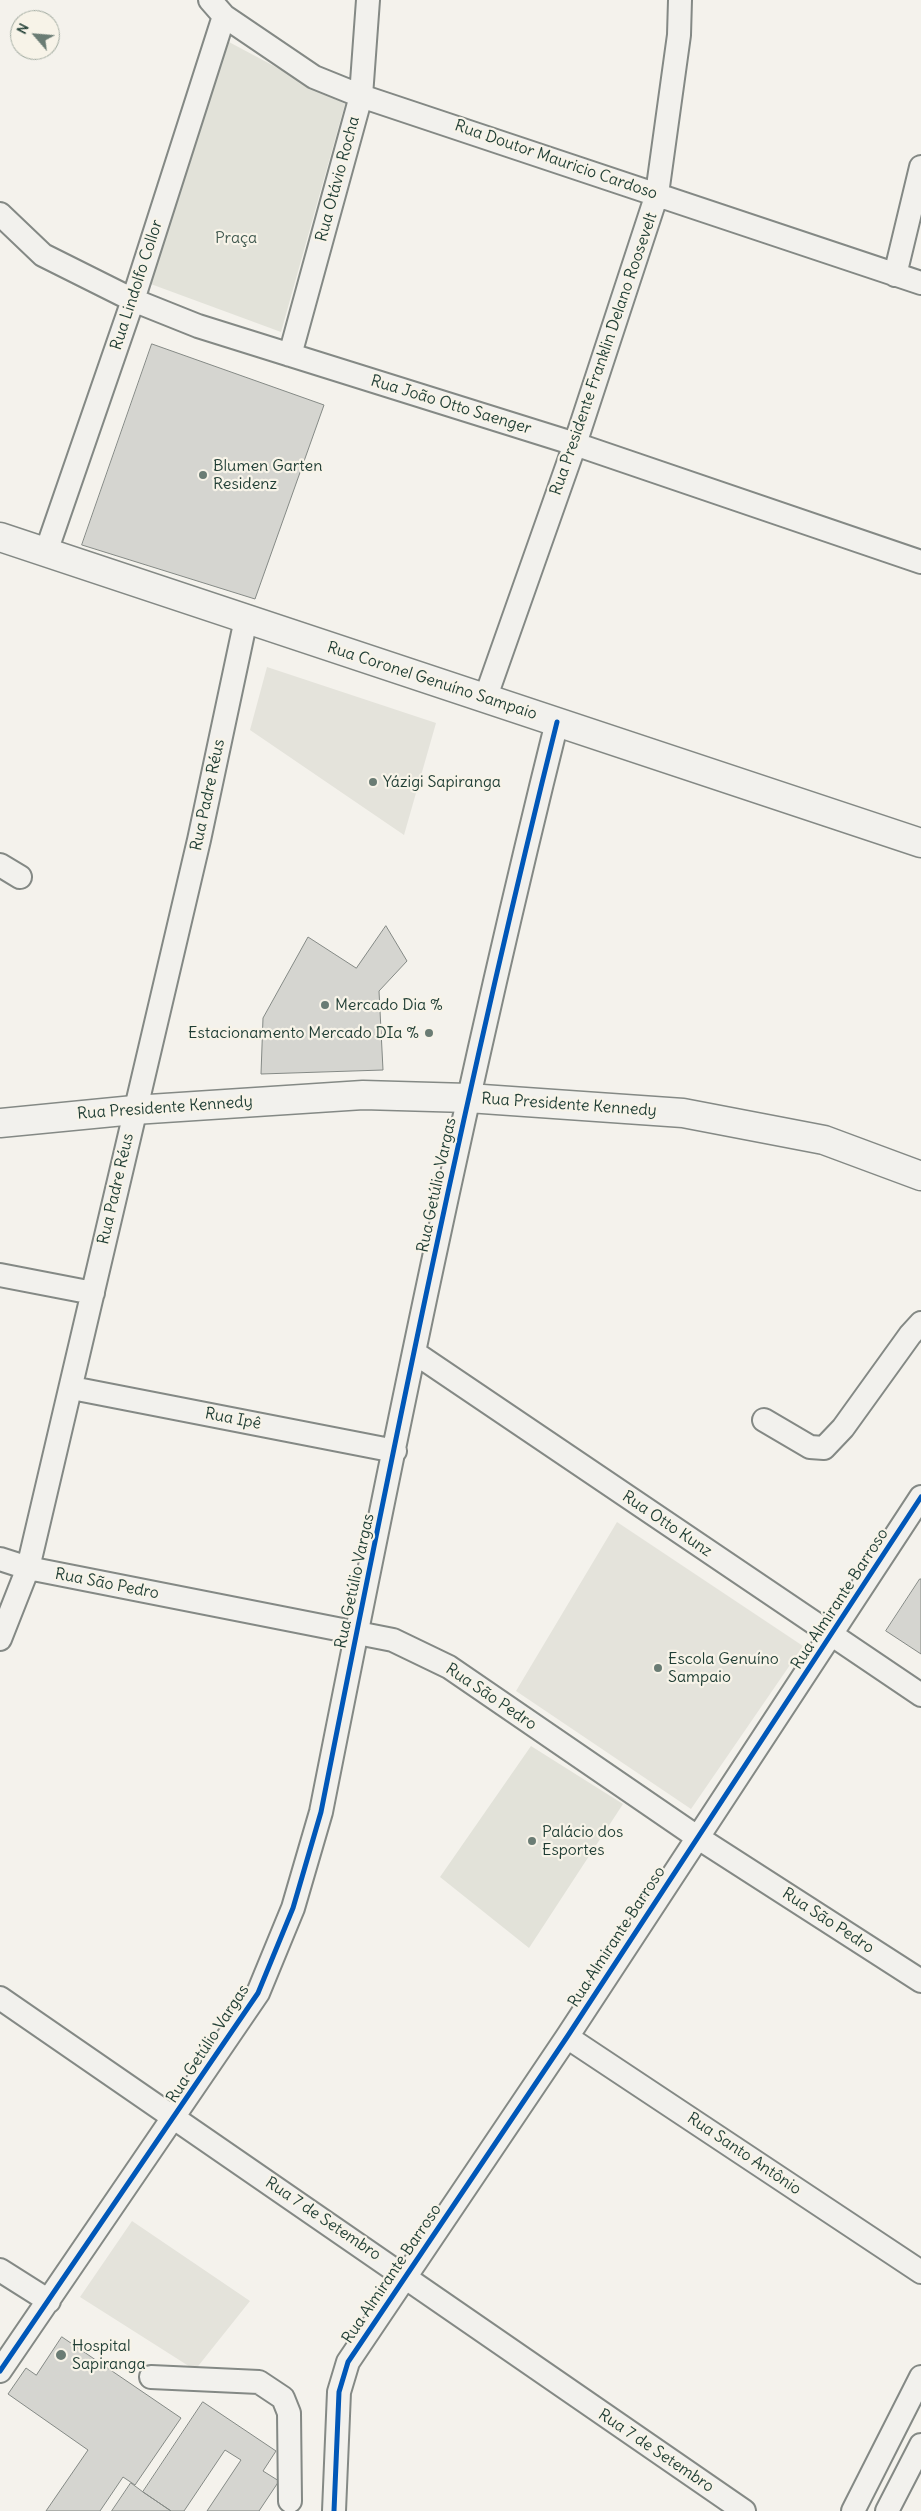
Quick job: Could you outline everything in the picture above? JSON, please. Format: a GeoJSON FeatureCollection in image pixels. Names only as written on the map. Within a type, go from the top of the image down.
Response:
{"type":"FeatureCollection","features":[{"type":"Feature","properties":{"kind":"main road","name":"Rua Coronel Genuíno Sampaio"},"geometry":{"type":"LineString","coordinates":[[3,546],[46,552],[921,843]]}},
{"type":"Feature","properties":{"kind":"main road","name":"Rua Presidente Kennedy"},"geometry":{"type":"LineString","coordinates":[[0,1123],[134,1110],[364,1094],[468,1098],[683,1113],[824,1140],[921,1176]]}},
{"type":"Feature","properties":{"kind":"street","name":"Rua Otávio Rocha"},"geometry":{"type":"LineString","coordinates":[[290,356],[361,96],[368,0]]}},
{"type":"Feature","properties":{"kind":"street","name":"Rua Presidente Franklin Delano Roosevelt"},"geometry":{"type":"LineString","coordinates":[[485,699],[575,444],[657,194],[678,35],[680,0]]}},
{"type":"Feature","properties":{"kind":"street","name":"Rua Doutor Mauricio Cardoso"},"geometry":{"type":"LineString","coordinates":[[217,8],[314,77],[361,96],[921,284]]}},
{"type":"Feature","properties":{"kind":"street","name":"Rua Lindolfo Collor"},"geometry":{"type":"LineString","coordinates":[[46,552],[133,300],[217,8]]}},
{"type":"Feature","properties":{"kind":"street"},"geometry":{"type":"LineString","coordinates":[[896,275],[921,167]]}},
{"type":"Feature","properties":{"kind":"street","name":"Rua João Otto Saenger"},"geometry":{"type":"LineString","coordinates":[[0,214],[43,255],[133,300],[198,326],[575,444],[921,562]]}},
{"type":"Feature","properties":{"kind":"street","name":"Rua Padre Réus"},"geometry":{"type":"LineString","coordinates":[[0,1639],[28,1568],[72,1388],[134,1110],[199,840],[246,619]]}},
{"type":"Feature","properties":{"kind":"street","name":"Rua Getúlio Vargas"},"geometry":{"type":"LineString","coordinates":[[0,2371],[49,2302],[258,1993],[293,1908],[320,1812],[468,1098],[513,899],[557,722]]}},
{"type":"Feature","properties":{"kind":"street"},"geometry":{"type":"LineString","coordinates":[[0,865],[20,877]]}},
{"type":"Feature","properties":{"kind":"street"},"geometry":{"type":"LineString","coordinates":[[0,1275],[93,1293]]}},
{"type":"Feature","properties":{"kind":"street"},"geometry":{"type":"LineString","coordinates":[[764,1420],[810,1446],[824,1448],[844,1428],[910,1335],[921,1323]]}},
{"type":"Feature","properties":{"kind":"street","name":"Rua Otto Kunz"},"geometry":{"type":"LineString","coordinates":[[415,1352],[921,1695]]}},
{"type":"Feature","properties":{"kind":"street","name":"Rua Ipê"},"geometry":{"type":"LineString","coordinates":[[72,1388],[395,1451]]}},
{"type":"Feature","properties":{"kind":"street","name":"Rua Almirante Barroso"},"geometry":{"type":"LineString","coordinates":[[334,2511],[339,2392],[348,2362],[567,2037],[921,1497]]}},
{"type":"Feature","properties":{"kind":"street","name":"Rua São Pedro"},"geometry":{"type":"LineString","coordinates":[[0,1559],[28,1568],[393,1640],[449,1667],[697,1837],[921,1981]]}},
{"type":"Feature","properties":{"kind":"street","name":"Rua 7 de Setembro"},"geometry":{"type":"LineString","coordinates":[[0,1998],[406,2276],[744,2511]]}},
{"type":"Feature","properties":{"kind":"street","name":"Rua Santo Antônio"},"geometry":{"type":"LineString","coordinates":[[567,2037],[921,2272]]}},
{"type":"Feature","properties":{"kind":"street"},"geometry":{"type":"LineString","coordinates":[[0,2270],[49,2302]]}},
{"type":"Feature","properties":{"kind":"street"},"geometry":{"type":"LineString","coordinates":[[150,2377],[259,2382],[283,2398],[289,2413],[290,2501]]}},
{"type":"Feature","properties":{"kind":"street"},"geometry":{"type":"LineString","coordinates":[[852,2511],[921,2377]]}},
{"type":"Feature","properties":{"kind":"street"},"geometry":{"type":"LineString","coordinates":[[887,2511],[921,2446]]}},
{"type":"Feature","properties":{"kind":"shaded area","name":"Yázigi Sapiranga"},"geometry":{"type":"Polygon","coordinates":[[[267,667],[436,723],[404,835],[250,730],[267,667]]]}},
{"type":"Feature","properties":{"kind":"shaded area","name":"Escola Genuíno Sampaio"},"geometry":{"type":"Polygon","coordinates":[[[617,1522],[803,1646],[691,1809],[516,1691],[617,1522]]]}},
{"type":"Feature","properties":{"kind":"shaded area"},"geometry":{"type":"Polygon","coordinates":[[[132,2221],[250,2301],[195,2370],[80,2297],[132,2221]]]}},
{"type":"Feature","properties":{"kind":"green space","name":"Praça"},"geometry":{"type":"Polygon","coordinates":[[[229,42],[345,104],[281,332],[148,283],[229,42]]]}},
{"type":"Feature","properties":{"kind":"green space","name":"Palácio dos Esportes"},"geometry":{"type":"Polygon","coordinates":[[[531,1746],[623,1804],[529,1948],[440,1877],[531,1746]]]}},
{"type":"Feature","properties":{"kind":"building","name":"Blumen Garten Residenz"},"geometry":{"type":"Polygon","coordinates":[[[152,344],[324,405],[255,599],[82,545],[152,344]]]}},
{"type":"Feature","properties":{"kind":"building","name":"Mercado Dia %"},"geometry":{"type":"Polygon","coordinates":[[[386,926],[407,961],[379,991],[383,1070],[261,1074],[263,1018],[308,937],[356,968],[386,926]]]}},
{"type":"Feature","properties":{"kind":"building"},"geometry":{"type":"Polygon","coordinates":[[[921,1579],[921,1654],[886,1631],[921,1579]]]}},
{"type":"Feature","properties":{"kind":"building"},"geometry":{"type":"Polygon","coordinates":[[[62,2337],[181,2418],[135,2485],[123,2477],[100,2511],[46,2511],[88,2450],[8,2394],[26,2368],[36,2375],[62,2337]]]}},
{"type":"Feature","properties":{"kind":"building"},"geometry":{"type":"Polygon","coordinates":[[[203,2402],[276,2451],[263,2471],[279,2481],[259,2511],[207,2511],[241,2460],[225,2450],[184,2511],[171,2511],[143,2492],[203,2402]]]}},
{"type":"Feature","properties":{"kind":"building"},"geometry":{"type":"Polygon","coordinates":[[[131,2483],[143,2492],[171,2511],[112,2511],[131,2483]]]}},
{"type":"Feature","properties":{"kind":"cycle path"},"geometry":{"type":"LineString","coordinates":[[0,2371],[258,1993],[293,1908],[321,1812],[432,1266],[492,993],[557,722]]}},
{"type":"Feature","properties":{"kind":"cycle path"},"geometry":{"type":"LineString","coordinates":[[334,2511],[339,2392],[348,2362],[567,2037],[921,1497]]}},
{"type":"Feature","properties":{"kind":"place","name":"Blumen Garten Residenz"},"geometry":{"type":"Point","coordinates":[203,475]}},
{"type":"Feature","properties":{"kind":"place","name":"Yázigi Sapiranga"},"geometry":{"type":"Point","coordinates":[373,782]}},
{"type":"Feature","properties":{"kind":"place","name":"Mercado Dia %"},"geometry":{"type":"Point","coordinates":[325,1005]}},
{"type":"Feature","properties":{"kind":"place","name":"Estacionamento Mercado DIa %"},"geometry":{"type":"Point","coordinates":[429,1033]}},
{"type":"Feature","properties":{"kind":"place","name":"Escola Genuíno Sampaio"},"geometry":{"type":"Point","coordinates":[658,1668]}},
{"type":"Feature","properties":{"kind":"place","name":"Palácio dos Esportes"},"geometry":{"type":"Point","coordinates":[532,1841]}},
{"type":"Feature","properties":{"kind":"place","name":"Hospital Sapiranga"},"geometry":{"type":"Point","coordinates":[61,2355]}}]}
